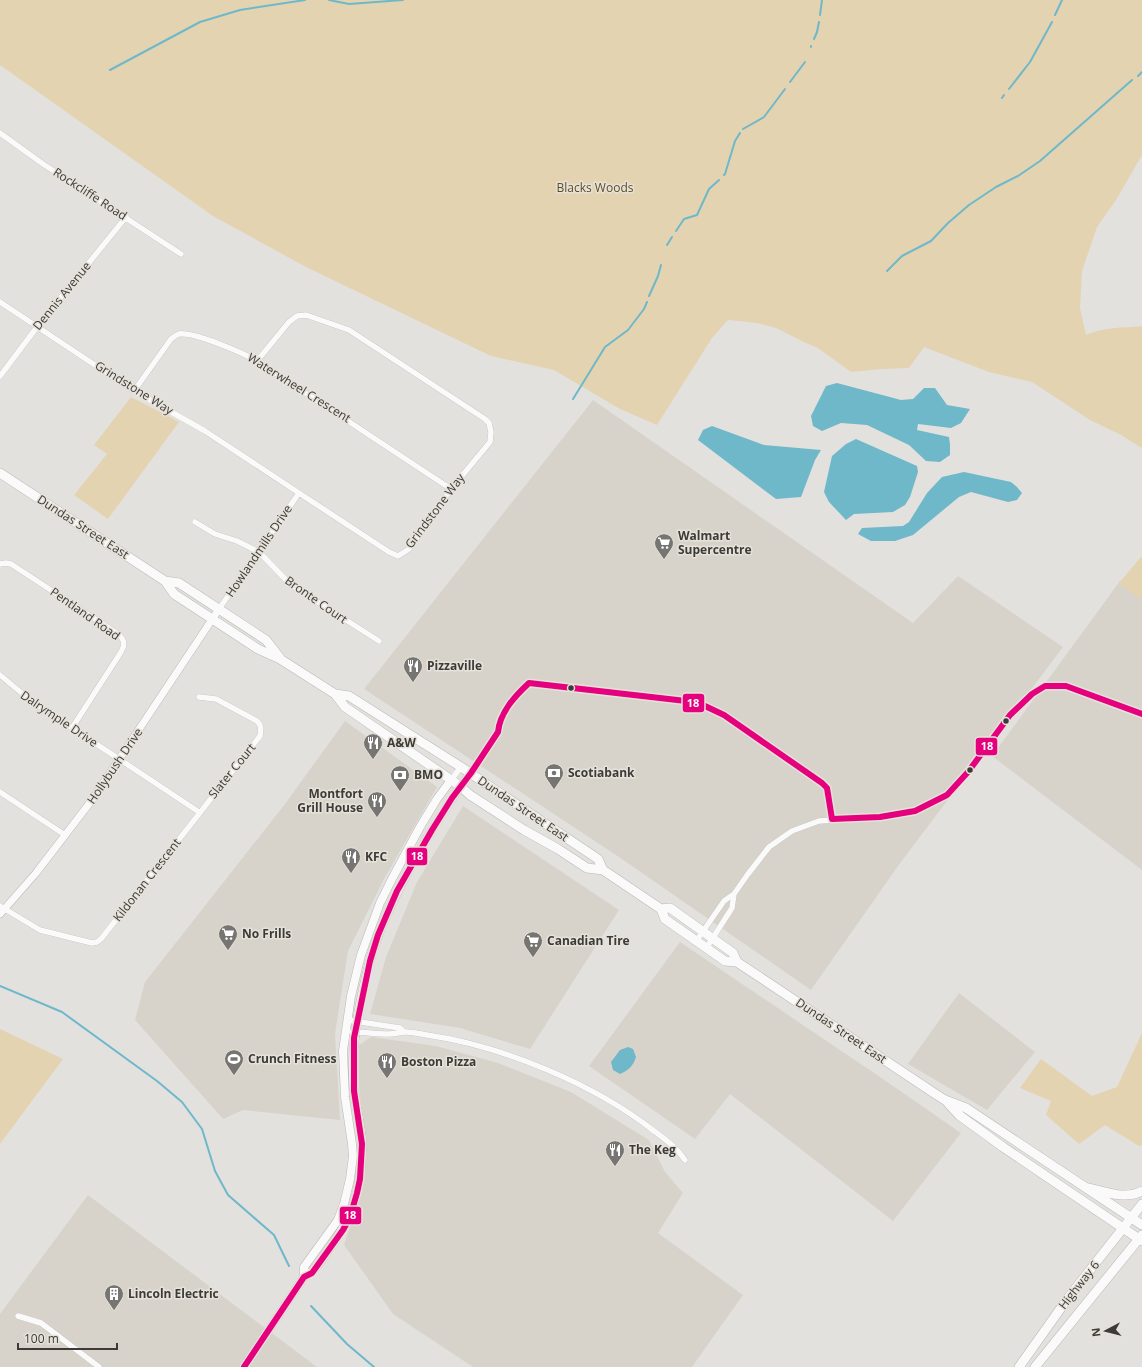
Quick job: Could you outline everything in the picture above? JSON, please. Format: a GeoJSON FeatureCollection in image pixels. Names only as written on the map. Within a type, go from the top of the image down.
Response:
{"type":"FeatureCollection","features":[{"type":"Feature","properties":{"kind":"main road","name":"Dundas Street East"},"geometry":{"type":"LineString","coordinates":[[0,473],[166,581],[179,583],[266,640],[280,658]]}},
{"type":"Feature","properties":{"kind":"main road","name":"Dundas Street East"},"geometry":{"type":"LineString","coordinates":[[166,581],[174,594],[258,649],[280,658],[335,694],[344,707],[460,786],[470,795],[587,868],[603,870],[661,909],[665,919],[725,961],[737,962],[945,1100],[966,1108],[1089,1188],[1142,1225]]}},
{"type":"Feature","properties":{"kind":"main road","name":"Dundas Street East"},"geometry":{"type":"LineString","coordinates":[[335,694],[349,696],[461,767],[598,859],[603,870]]}},
{"type":"Feature","properties":{"kind":"main road"},"geometry":{"type":"LineString","coordinates":[[244,1367],[304,1277],[312,1273],[343,1230],[354,1207],[359,1185],[362,1144],[353,1085],[355,1032],[370,961],[387,912],[397,892],[432,830],[470,773]]}},
{"type":"Feature","properties":{"kind":"main road"},"geometry":{"type":"LineString","coordinates":[[304,1277],[304,1267],[338,1220],[350,1182],[353,1156],[352,1136],[344,1082],[343,1051],[347,1020],[358,968],[380,902],[420,827],[437,798],[451,780]]}},
{"type":"Feature","properties":{"kind":"main road","name":"Dundas Street East"},"geometry":{"type":"LineString","coordinates":[[661,909],[670,908],[703,930],[733,953],[737,962]]}},
{"type":"Feature","properties":{"kind":"main road","name":"Dundas Street East"},"geometry":{"type":"LineString","coordinates":[[945,1100],[959,1115],[1003,1147],[1122,1228],[1141,1239]]}},
{"type":"Feature","properties":{"kind":"main road"},"geometry":{"type":"LineString","coordinates":[[350,1182],[359,1185]]}},
{"type":"Feature","properties":{"kind":"main road"},"geometry":{"type":"LineString","coordinates":[[1089,1188],[1128,1195],[1142,1190]]}},
{"type":"Feature","properties":{"kind":"main road","name":"Highway 6"},"geometry":{"type":"LineString","coordinates":[[1019,1367],[1068,1298],[1142,1204]]}},
{"type":"Feature","properties":{"kind":"main road","name":"Highway 6"},"geometry":{"type":"LineString","coordinates":[[1035,1367],[1141,1239]]}},
{"type":"Feature","properties":{"kind":"main road"},"geometry":{"type":"LineString","coordinates":[[323,1241],[331,1247]]}},
{"type":"Feature","properties":{"kind":"street","name":"Rockcliffe Road"},"geometry":{"type":"LineString","coordinates":[[0,132],[43,164],[181,254]]}},
{"type":"Feature","properties":{"kind":"street","name":"Dennis Avenue"},"geometry":{"type":"LineString","coordinates":[[0,376],[37,327],[126,217]]}},
{"type":"Feature","properties":{"kind":"street","name":"Grindstone Way"},"geometry":{"type":"LineString","coordinates":[[0,302],[134,391],[206,431],[298,493],[389,552],[398,556],[409,549],[451,489],[490,442],[491,432],[489,423],[485,419],[349,330],[306,315],[296,316],[289,322],[258,361]]}},
{"type":"Feature","properties":{"kind":"street","name":"Waterwheel Crescent"},"geometry":{"type":"LineString","coordinates":[[134,391],[171,339],[178,334],[188,334],[236,350],[258,361],[451,489]]}},
{"type":"Feature","properties":{"kind":"street","name":"Howlandmills Drive"},"geometry":{"type":"LineString","coordinates":[[219,609],[298,493]]}},
{"type":"Feature","properties":{"kind":"street","name":"Bronte Court"},"geometry":{"type":"LineString","coordinates":[[195,522],[215,534],[237,541],[259,552],[291,585],[379,641]]}},
{"type":"Feature","properties":{"kind":"street","name":"Pentland Road"},"geometry":{"type":"LineString","coordinates":[[0,564],[11,564],[118,634],[124,642],[121,652],[72,728]]}},
{"type":"Feature","properties":{"kind":"street","name":"Hollybush Drive"},"geometry":{"type":"LineString","coordinates":[[2,910],[36,872],[120,760],[219,609]]}},
{"type":"Feature","properties":{"kind":"street","name":"Dalrymple Drive"},"geometry":{"type":"LineString","coordinates":[[0,676],[30,700],[120,760]]}},
{"type":"Feature","properties":{"kind":"street"},"geometry":{"type":"LineString","coordinates":[[696,940],[724,901],[734,894],[770,847],[792,831],[820,821],[880,817],[915,811],[947,795],[968,772],[1010,715],[1032,694],[1045,686],[1055,684],[1066,686],[1093,694],[1142,714]]}},
{"type":"Feature","properties":{"kind":"street","name":"Slater Court"},"geometry":{"type":"LineString","coordinates":[[199,697],[216,699],[257,721],[261,725],[261,730],[260,736],[248,752],[199,812]]}},
{"type":"Feature","properties":{"kind":"street"},"geometry":{"type":"LineString","coordinates":[[120,760],[199,812]]}},
{"type":"Feature","properties":{"kind":"street"},"geometry":{"type":"LineString","coordinates":[[451,780],[461,767]]}},
{"type":"Feature","properties":{"kind":"street"},"geometry":{"type":"LineString","coordinates":[[0,792],[65,835]]}},
{"type":"Feature","properties":{"kind":"street","name":"Kildonan Crescent"},"geometry":{"type":"LineString","coordinates":[[2,910],[40,930],[86,942],[97,942],[199,812]]}},
{"type":"Feature","properties":{"kind":"street"},"geometry":{"type":"LineString","coordinates":[[707,947],[732,908],[734,894]]}},
{"type":"Feature","properties":{"kind":"street"},"geometry":{"type":"LineString","coordinates":[[347,1020],[400,1028],[404,1032]]}},
{"type":"Feature","properties":{"kind":"street"},"geometry":{"type":"LineString","coordinates":[[346,1032],[388,1034],[399,1034],[404,1032],[452,1039],[534,1065],[570,1080],[619,1107],[678,1149],[685,1160]]}},
{"type":"Feature","properties":{"kind":"street"},"geometry":{"type":"LineString","coordinates":[[18,1316],[41,1323],[99,1367]]}},
{"type":"Feature","properties":{"kind":"shaded area"},"geometry":{"type":"Polygon","coordinates":[[[593,400],[913,623],[958,576],[1063,647],[898,866],[811,990],[619,857],[364,689],[593,400]]]}},
{"type":"Feature","properties":{"kind":"shaded area"},"geometry":{"type":"Polygon","coordinates":[[[1142,578],[1142,870],[992,756],[1120,581],[1142,578]]]}},
{"type":"Feature","properties":{"kind":"shaded area"},"geometry":{"type":"Polygon","coordinates":[[[345,721],[437,787],[384,879],[348,951],[335,1034],[340,1120],[243,1110],[223,1119],[135,1020],[145,982],[285,804],[345,721]]]}},
{"type":"Feature","properties":{"kind":"shaded area"},"geometry":{"type":"Polygon","coordinates":[[[463,806],[619,910],[530,1049],[460,1028],[370,1014],[386,957],[417,882],[463,806]]]}},
{"type":"Feature","properties":{"kind":"shaded area"},"geometry":{"type":"Polygon","coordinates":[[[680,942],[961,1133],[893,1221],[730,1094],[695,1139],[589,1066],[680,942]]]}},
{"type":"Feature","properties":{"kind":"shaded area"},"geometry":{"type":"Polygon","coordinates":[[[959,993],[1035,1052],[987,1110],[908,1064],[959,993]]]}},
{"type":"Feature","properties":{"kind":"shaded area"},"geometry":{"type":"Polygon","coordinates":[[[371,1037],[436,1046],[498,1063],[571,1092],[649,1140],[665,1172],[683,1193],[658,1233],[743,1295],[692,1367],[473,1367],[393,1314],[344,1245],[364,1181],[365,1148],[357,1062],[359,1045],[371,1037]]]}},
{"type":"Feature","properties":{"kind":"shaded area"},"geometry":{"type":"Polygon","coordinates":[[[88,1195],[317,1367],[0,1367],[0,1314],[88,1195]]]}},
{"type":"Feature","properties":{"kind":"green space","name":"Blacks Woods"},"geometry":{"type":"Polygon","coordinates":[[[0,0],[1142,0],[1142,155],[1116,200],[1097,227],[1082,271],[1080,308],[1086,335],[1106,329],[1142,326],[1142,448],[1121,435],[1090,420],[1032,382],[989,372],[924,347],[909,368],[851,372],[818,348],[776,328],[757,323],[728,320],[712,338],[657,425],[620,409],[554,370],[491,356],[306,267],[213,216],[0,65],[0,0]]]}},
{"type":"Feature","properties":{"kind":"green space"},"geometry":{"type":"Polygon","coordinates":[[[131,397],[179,422],[108,519],[74,495],[107,454],[94,445],[131,397]]]}},
{"type":"Feature","properties":{"kind":"green space"},"geometry":{"type":"Polygon","coordinates":[[[1141,557],[1142,596],[1140,599],[1119,583],[1141,557]]]}},
{"type":"Feature","properties":{"kind":"green space"},"geometry":{"type":"Polygon","coordinates":[[[0,1029],[63,1059],[0,1144],[0,1029]]]}},
{"type":"Feature","properties":{"kind":"green space"},"geometry":{"type":"Polygon","coordinates":[[[1142,1033],[1142,1145],[1139,1146],[1105,1125],[1079,1144],[1046,1115],[1051,1101],[1020,1088],[1041,1059],[1092,1096],[1117,1087],[1142,1033]]]}},
{"type":"Feature","properties":{"kind":"water"},"geometry":{"type":"Polygon","coordinates":[[[837,383],[901,400],[913,399],[924,388],[935,388],[947,405],[970,409],[961,423],[951,428],[918,424],[917,430],[949,437],[950,455],[940,462],[926,461],[909,445],[867,425],[841,423],[822,431],[813,426],[811,416],[826,386],[837,383]]]}},
{"type":"Feature","properties":{"kind":"water"},"geometry":{"type":"Polygon","coordinates":[[[712,426],[764,445],[821,450],[815,460],[801,497],[776,499],[698,440],[703,430],[712,426]]]}},
{"type":"Feature","properties":{"kind":"water"},"geometry":{"type":"Polygon","coordinates":[[[856,439],[917,466],[918,472],[910,497],[905,505],[893,512],[854,514],[846,520],[829,502],[824,492],[832,456],[846,444],[856,439]]]}},
{"type":"Feature","properties":{"kind":"water"},"geometry":{"type":"Polygon","coordinates":[[[964,472],[1011,482],[1022,493],[1017,500],[1008,502],[971,492],[959,497],[913,535],[895,541],[871,541],[858,534],[862,528],[903,526],[909,522],[927,493],[942,477],[964,472]]]}},
{"type":"Feature","properties":{"kind":"water"},"geometry":{"type":"Polygon","coordinates":[[[628,1047],[633,1049],[636,1057],[634,1063],[626,1071],[620,1074],[613,1070],[611,1062],[620,1050],[628,1047]]]}},
{"type":"Feature","properties":{"kind":"waterway"},"geometry":{"type":"LineString","coordinates":[[110,70],[200,22],[240,10],[305,0]]}},
{"type":"Feature","properties":{"kind":"waterway"},"geometry":{"type":"LineString","coordinates":[[329,0],[349,4],[403,0]]}},
{"type":"Feature","properties":{"kind":"waterway"},"geometry":{"type":"LineString","coordinates":[[820,15],[822,0]]}},
{"type":"Feature","properties":{"kind":"waterway"},"geometry":{"type":"LineString","coordinates":[[1055,15],[1062,0]]}},
{"type":"Feature","properties":{"kind":"waterway"},"geometry":{"type":"LineString","coordinates":[[814,39],[819,22]]}},
{"type":"Feature","properties":{"kind":"waterway"},"geometry":{"type":"LineString","coordinates":[[1009,89],[1030,62],[1052,22]]}},
{"type":"Feature","properties":{"kind":"waterway"},"geometry":{"type":"LineString","coordinates":[[790,82],[805,62]]}},
{"type":"Feature","properties":{"kind":"waterway"},"geometry":{"type":"LineString","coordinates":[[1138,76],[1142,72]]}},
{"type":"Feature","properties":{"kind":"waterway"},"geometry":{"type":"LineString","coordinates":[[887,271],[902,256],[931,241],[948,223],[969,205],[1040,161],[1132,80]]}},
{"type":"Feature","properties":{"kind":"waterway"},"geometry":{"type":"LineString","coordinates":[[743,129],[764,117],[785,89]]}},
{"type":"Feature","properties":{"kind":"waterway"},"geometry":{"type":"LineString","coordinates":[[724,175],[735,141],[740,133]]}},
{"type":"Feature","properties":{"kind":"waterway"},"geometry":{"type":"LineString","coordinates":[[676,231],[684,219],[697,215],[709,189],[719,180]]}},
{"type":"Feature","properties":{"kind":"waterway"},"geometry":{"type":"LineString","coordinates":[[667,245],[672,237]]}},
{"type":"Feature","properties":{"kind":"waterway"},"geometry":{"type":"LineString","coordinates":[[649,296],[661,265]]}},
{"type":"Feature","properties":{"kind":"waterway"},"geometry":{"type":"LineString","coordinates":[[573,399],[605,347],[628,330],[644,309],[647,302]]}},
{"type":"Feature","properties":{"kind":"waterway"},"geometry":{"type":"LineString","coordinates":[[0,986],[62,1012],[157,1081],[182,1102],[202,1129],[215,1171],[228,1195],[274,1235],[289,1266]]}},
{"type":"Feature","properties":{"kind":"waterway"},"geometry":{"type":"LineString","coordinates":[[311,1306],[347,1344],[374,1367]]}},
{"type":"Feature","properties":{"kind":"transit line","name":"18"},"geometry":{"type":"LineString","coordinates":[[244,1367],[304,1277],[312,1273],[343,1230],[350,1217],[360,1179],[362,1144],[354,1091],[354,1038],[370,961],[378,935],[397,891],[432,830],[452,798],[471,773],[498,732],[499,725],[505,711],[529,683],[686,701],[705,706],[724,715],[822,783],[827,788],[832,819],[880,817],[915,811],[947,795],[968,772],[1010,715],[1032,694],[1045,686],[1066,686],[1142,714]]}},
{"type":"Feature","properties":{"kind":"place","name":"Walmart Supercentre"},"geometry":{"type":"Point","coordinates":[664,560]}},
{"type":"Feature","properties":{"kind":"place","name":"Pizzaville"},"geometry":{"type":"Point","coordinates":[413,683]}},
{"type":"Feature","properties":{"kind":"place","name":"A&W"},"geometry":{"type":"Point","coordinates":[373,760]}},
{"type":"Feature","properties":{"kind":"place","name":"Scotiabank"},"geometry":{"type":"Point","coordinates":[554,790]}},
{"type":"Feature","properties":{"kind":"place","name":"BMO"},"geometry":{"type":"Point","coordinates":[400,792]}},
{"type":"Feature","properties":{"kind":"place","name":"Montfort Grill House"},"geometry":{"type":"Point","coordinates":[377,818]}},
{"type":"Feature","properties":{"kind":"place","name":"KFC"},"geometry":{"type":"Point","coordinates":[351,874]}},
{"type":"Feature","properties":{"kind":"place","name":"No Frills"},"geometry":{"type":"Point","coordinates":[228,951]}},
{"type":"Feature","properties":{"kind":"place","name":"Canadian Tire"},"geometry":{"type":"Point","coordinates":[533,958]}},
{"type":"Feature","properties":{"kind":"place","name":"Crunch Fitness"},"geometry":{"type":"Point","coordinates":[234,1076]}},
{"type":"Feature","properties":{"kind":"place","name":"Boston Pizza"},"geometry":{"type":"Point","coordinates":[387,1079]}},
{"type":"Feature","properties":{"kind":"place","name":"The Keg"},"geometry":{"type":"Point","coordinates":[615,1167]}},
{"type":"Feature","properties":{"kind":"place","name":"Lincoln Electric"},"geometry":{"type":"Point","coordinates":[114,1311]}}]}
